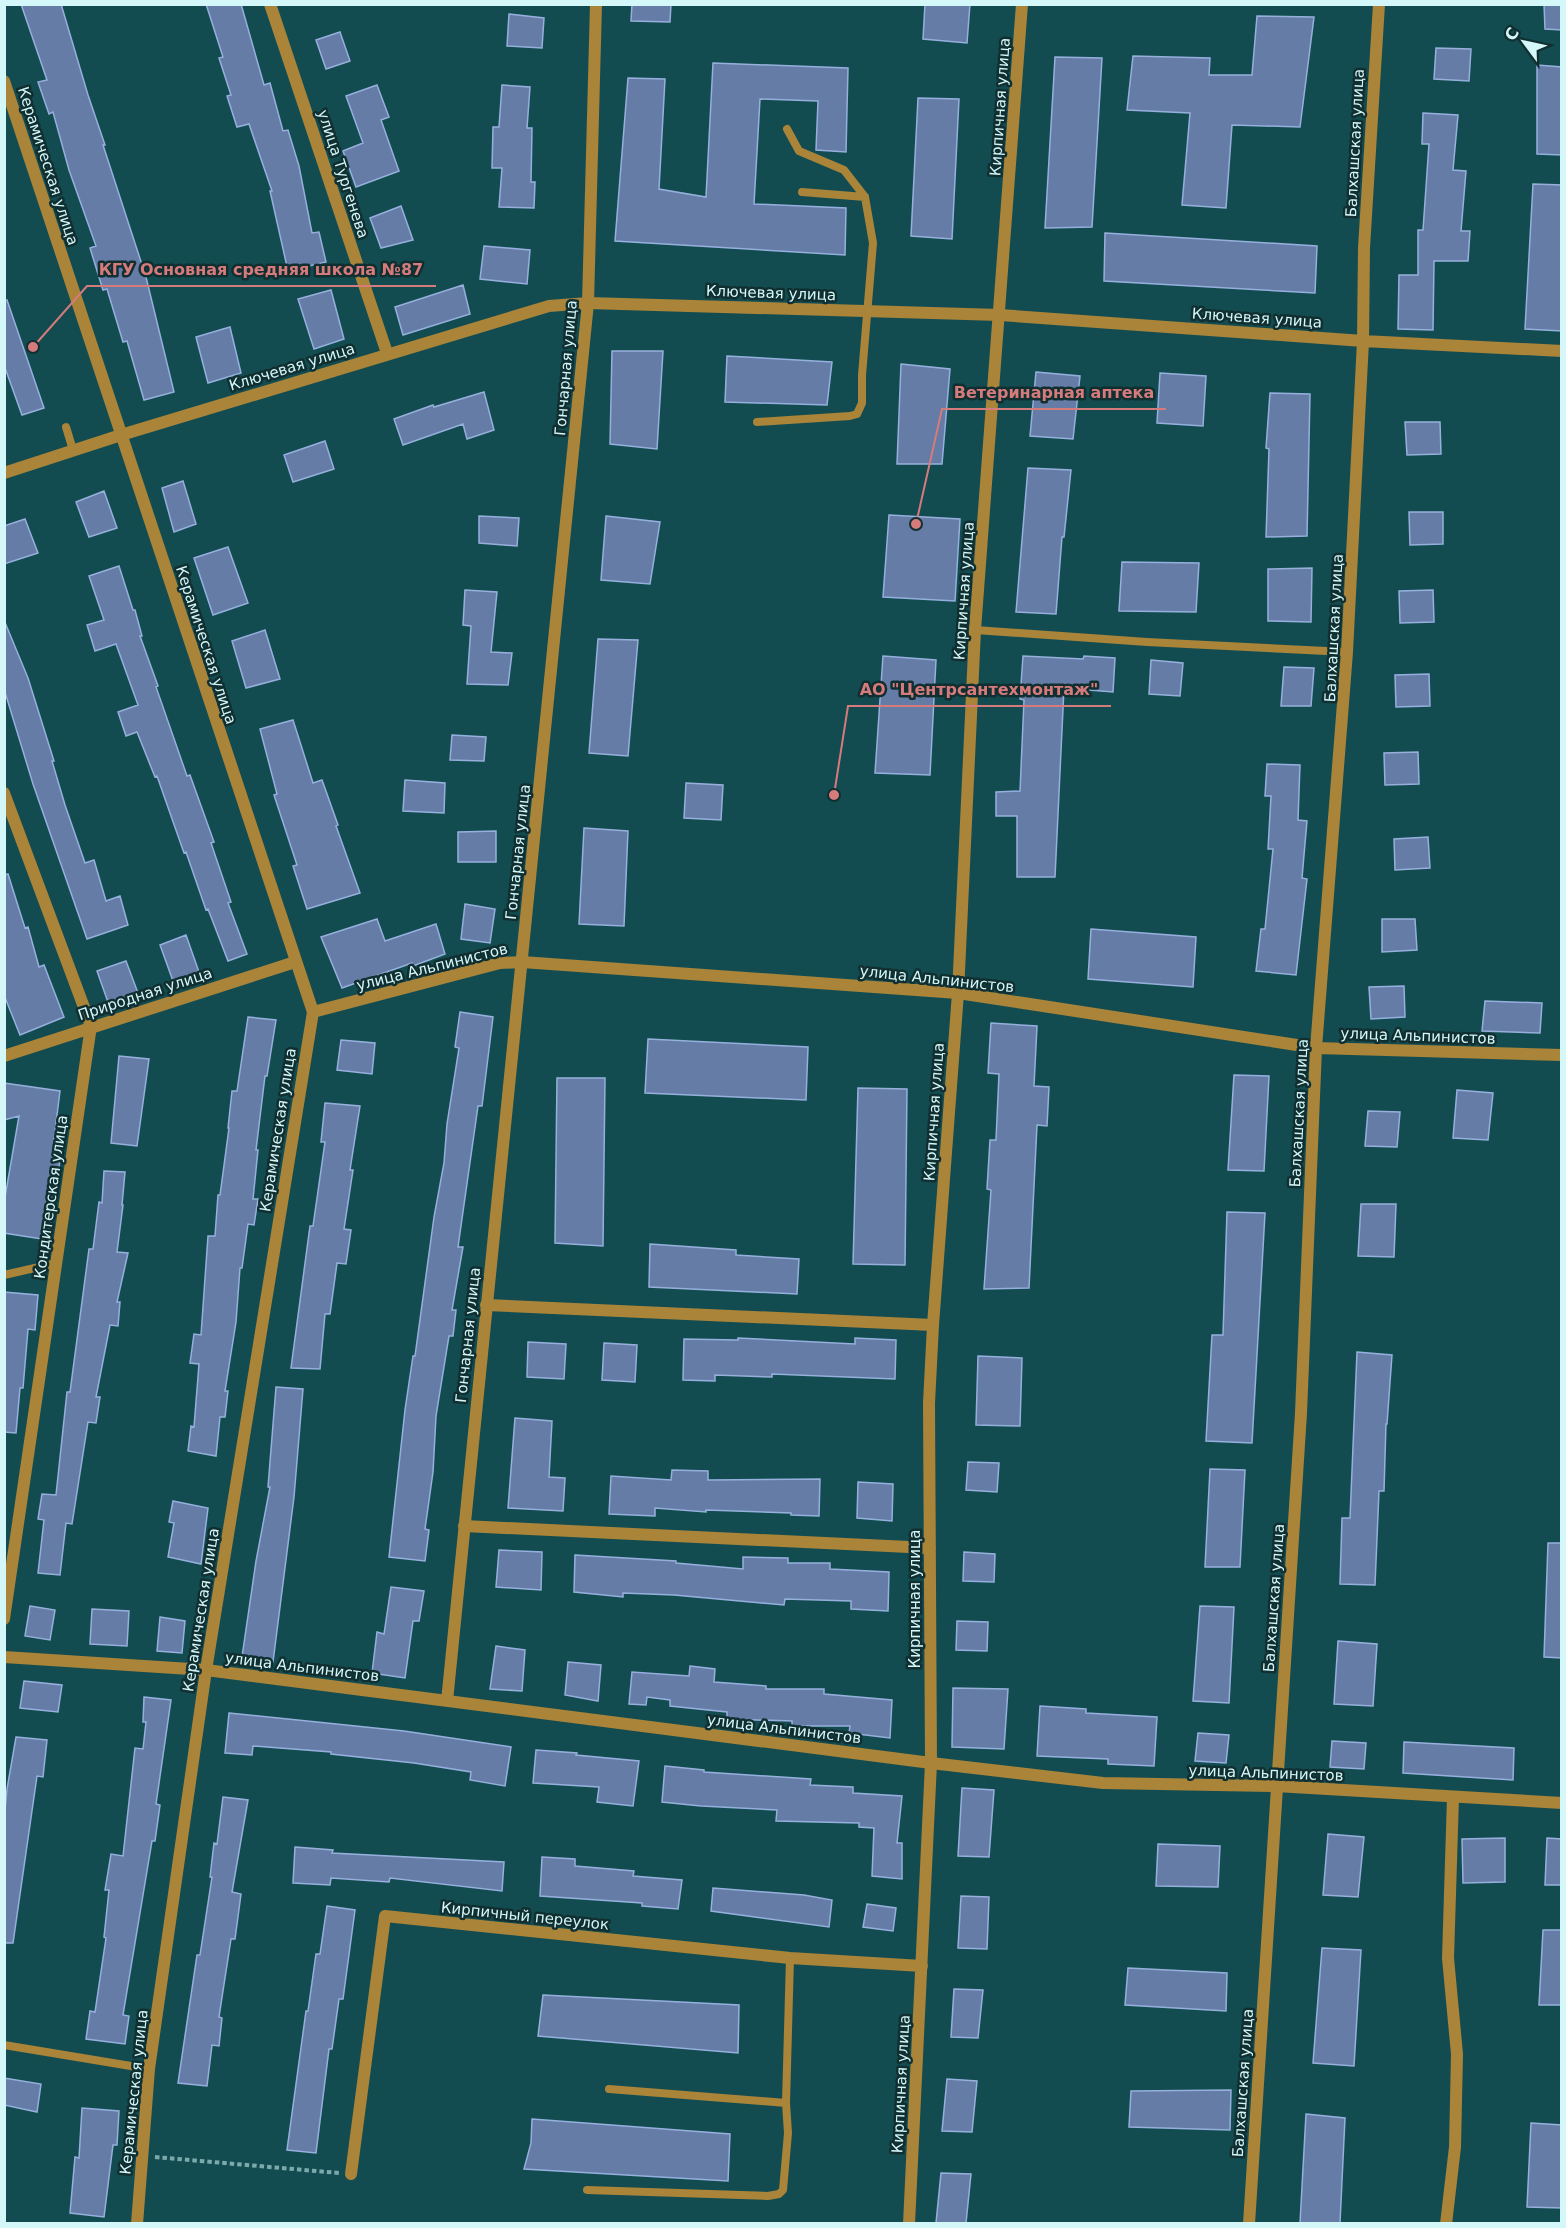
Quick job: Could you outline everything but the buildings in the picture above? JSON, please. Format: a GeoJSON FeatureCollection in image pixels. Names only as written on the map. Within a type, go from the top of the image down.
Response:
{"type":"FeatureCollection","features":[{"type":"Feature","properties":{"kind":"street","name":"улица Тургенева"},"geometry":{"type":"LineString","coordinates":[[270,4],[387,353]]}},
{"type":"Feature","properties":{"kind":"street","name":"Гончарная улица"},"geometry":{"type":"LineString","coordinates":[[447,1701],[588,303],[596,4]]}},
{"type":"Feature","properties":{"kind":"street","name":"Кирпичная улица"},"geometry":{"type":"LineString","coordinates":[[909,2223],[931,1763],[929,1403],[958,993],[975,630],[1022,4]]}},
{"type":"Feature","properties":{"kind":"street","name":"Балхашская улица"},"geometry":{"type":"LineString","coordinates":[[1249,2223],[1301,1413],[1316,1048],[1347,652],[1363,341],[1364,248],[1379,4]]}},
{"type":"Feature","properties":{"kind":"street","name":"Керамическая улица"},"geometry":{"type":"LineString","coordinates":[[4,81],[313,1012],[206,1670],[149,2069],[136,2223]]}},
{"type":"Feature","properties":{"kind":"street","name":"Ключевая улица"},"geometry":{"type":"LineString","coordinates":[[4,472],[387,353],[549,306],[588,303],[1000,315],[1363,341],[1562,351]]}},
{"type":"Feature","properties":{"kind":"street","name":"Кондитерская улица"},"geometry":{"type":"LineString","coordinates":[[4,792],[91,1026],[4,1619]]}},
{"type":"Feature","properties":{"kind":"street","name":"Природная улица"},"geometry":{"type":"LineString","coordinates":[[4,1056],[91,1026],[295,962]]}},
{"type":"Feature","properties":{"kind":"street","name":"улица Альпинистов"},"geometry":{"type":"LineString","coordinates":[[313,1012],[500,963],[522,962],[958,993],[1316,1048],[1562,1055]]}},
{"type":"Feature","properties":{"kind":"street"},"geometry":{"type":"LineString","coordinates":[[486,1305],[933,1325]]}},
{"type":"Feature","properties":{"kind":"street"},"geometry":{"type":"LineString","coordinates":[[464,1526],[930,1548]]}},
{"type":"Feature","properties":{"kind":"street","name":"улица Альпинистов"},"geometry":{"type":"LineString","coordinates":[[4,1658],[206,1670],[1103,1783],[1276,1786],[1562,1803]]}},
{"type":"Feature","properties":{"kind":"street"},"geometry":{"type":"LineString","coordinates":[[1446,2223],[1455,2147],[1457,2054],[1448,1958],[1453,1797]]}},
{"type":"Feature","properties":{"kind":"street","name":"Кирпичный переулок"},"geometry":{"type":"LineString","coordinates":[[351,2174],[385,1916],[790,1958],[922,1966]]}},
{"type":"Feature","properties":{"kind":"lane"},"geometry":{"type":"LineString","coordinates":[[757,422],[850,417],[856,414],[862,403],[866,311],[873,243],[865,197],[844,170],[799,151],[787,129]]}},
{"type":"Feature","properties":{"kind":"lane"},"geometry":{"type":"LineString","coordinates":[[802,192],[865,197]]}},
{"type":"Feature","properties":{"kind":"lane"},"geometry":{"type":"LineString","coordinates":[[66,427],[73,450]]}},
{"type":"Feature","properties":{"kind":"lane"},"geometry":{"type":"LineString","coordinates":[[975,630],[1147,642],[1347,652]]}},
{"type":"Feature","properties":{"kind":"lane"},"geometry":{"type":"LineString","coordinates":[[4,1275],[57,1263]]}},
{"type":"Feature","properties":{"kind":"lane"},"geometry":{"type":"LineString","coordinates":[[587,2190],[768,2196],[779,2194],[784,2185],[788,2133],[786,2103],[790,1958]]}},
{"type":"Feature","properties":{"kind":"lane"},"geometry":{"type":"LineString","coordinates":[[4,2045],[149,2069]]}},
{"type":"Feature","properties":{"kind":"lane"},"geometry":{"type":"LineString","coordinates":[[609,2089],[786,2103]]}},
{"type":"Feature","properties":{"kind":"path"},"geometry":{"type":"LineString","coordinates":[[142,2156],[351,2174]]}},
{"type":"Feature","properties":{"kind":"place","name":"КГУ Основная средняя школа №87"},"geometry":{"type":"Point","coordinates":[33,347]}},
{"type":"Feature","properties":{"kind":"place","name":"Ветеринарная аптека"},"geometry":{"type":"Point","coordinates":[916,524]}},
{"type":"Feature","properties":{"kind":"place","name":"АО \"Центрсантехмонтаж\""},"geometry":{"type":"Point","coordinates":[834,795]}}]}
